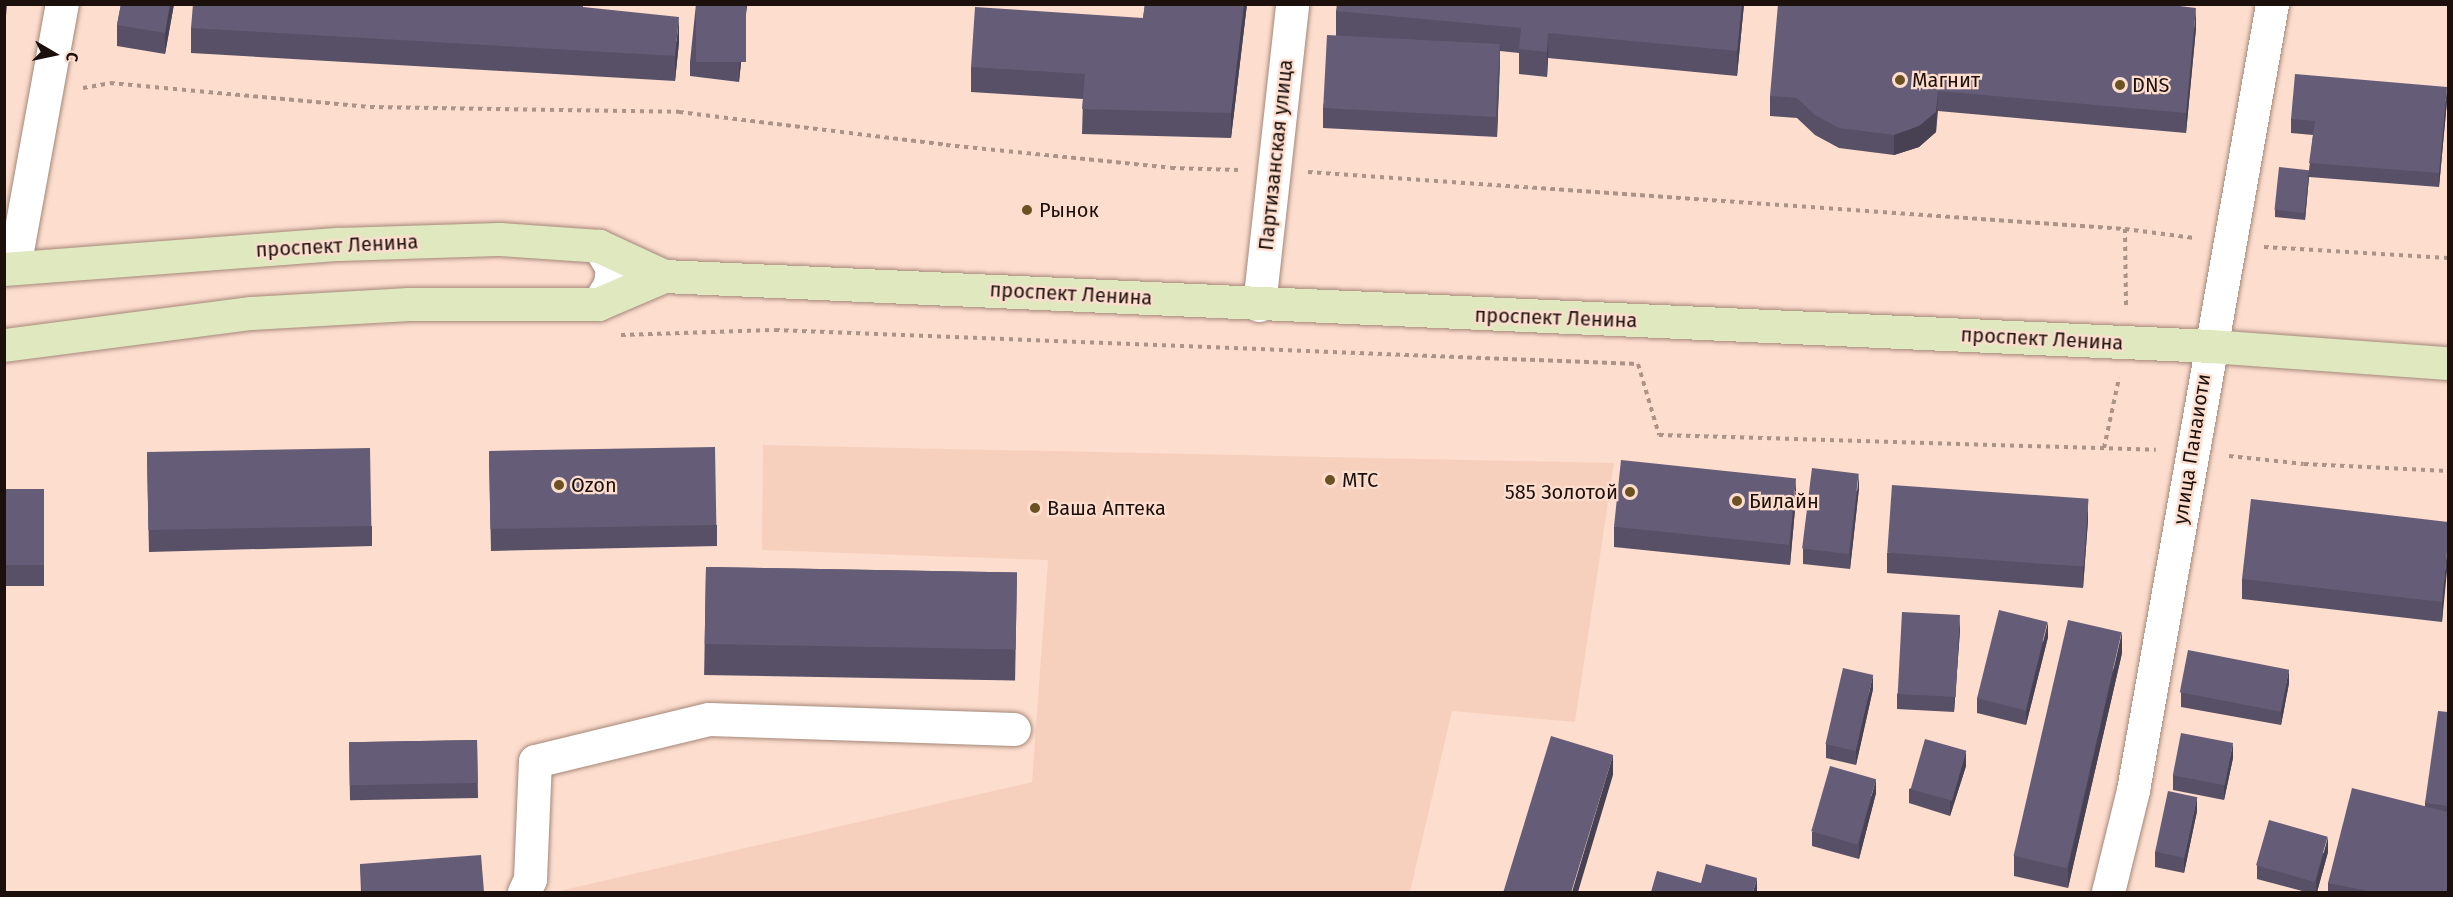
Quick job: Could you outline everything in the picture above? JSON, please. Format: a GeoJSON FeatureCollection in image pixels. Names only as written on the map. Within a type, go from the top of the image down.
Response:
{"type":"FeatureCollection","features":[{"type":"Feature","properties":{"kind":"main road","name":"проспект Ленина"},"geometry":{"type":"LineString","coordinates":[[9,268],[351,244],[500,239],[599,246],[664,276],[1259,305],[2209,346],[2448,363]]}},
{"type":"Feature","properties":{"kind":"main road","name":"проспект Ленина"},"geometry":{"type":"LineString","coordinates":[[4,345],[251,313],[409,304],[598,303],[664,276]]}},
{"type":"Feature","properties":{"kind":"street"},"geometry":{"type":"LineString","coordinates":[[9,268],[62,4]]}},
{"type":"Feature","properties":{"kind":"street","name":"Партизанская улица"},"geometry":{"type":"LineString","coordinates":[[1259,305],[1292,4]]}},
{"type":"Feature","properties":{"kind":"street","name":"улица Панаиоти"},"geometry":{"type":"LineString","coordinates":[[2108,892],[2133,790],[2193,452],[2209,346],[2272,4]]}},
{"type":"Feature","properties":{"kind":"street"},"geometry":{"type":"LineString","coordinates":[[598,303],[610,284],[612,268],[599,246]]}},
{"type":"Feature","properties":{"kind":"street"},"geometry":{"type":"LineString","coordinates":[[524,892],[530,879],[535,761],[709,719],[1014,729]]}},
{"type":"Feature","properties":{"kind":"path"},"geometry":{"type":"LineString","coordinates":[[45,95],[110,83],[370,107],[680,112],[1171,168],[1274,171],[2125,230]]}},
{"type":"Feature","properties":{"kind":"path"},"geometry":{"type":"LineString","coordinates":[[609,336],[775,330],[1638,364],[1659,435],[2193,452],[2304,464],[2448,471]]}},
{"type":"Feature","properties":{"kind":"shaded area"},"geometry":{"type":"Polygon","coordinates":[[[763,445],[1614,463],[1575,722],[1452,711],[1410,892],[555,892],[1032,782],[1048,560],[762,550],[763,445]]]}},
{"type":"Feature","properties":{"kind":"building"},"geometry":{"type":"Polygon","coordinates":[[[121,4],[170,4],[165,33],[117,25],[121,4]]]}},
{"type":"Feature","properties":{"kind":"building"},"geometry":{"type":"Polygon","coordinates":[[[193,4],[583,4],[583,7],[679,17],[675,56],[191,28],[193,4]]]}},
{"type":"Feature","properties":{"kind":"building"},"geometry":{"type":"Polygon","coordinates":[[[696,4],[746,4],[746,62],[696,62],[696,4]]]}},
{"type":"Feature","properties":{"kind":"building"},"geometry":{"type":"Polygon","coordinates":[[[1145,4],[1244,4],[1231,113],[1082,109],[1085,74],[971,67],[975,7],[1143,18],[1145,4]]]}},
{"type":"Feature","properties":{"kind":"building"},"geometry":{"type":"Polygon","coordinates":[[[1337,4],[1742,4],[1737,51],[1548,33],[1547,52],[1519,49],[1521,28],[1336,11],[1337,4]]]}},
{"type":"Feature","properties":{"kind":"building"},"geometry":{"type":"Polygon","coordinates":[[[1778,4],[2163,4],[2196,8],[2186,113],[1938,91],[1936,112],[1919,126],[1894,135],[1839,128],[1815,115],[1797,98],[1770,96],[1778,4]]]}},
{"type":"Feature","properties":{"kind":"building"},"geometry":{"type":"Polygon","coordinates":[[[1327,35],[1500,44],[1496,117],[1323,108],[1327,35]]]}},
{"type":"Feature","properties":{"kind":"building"},"geometry":{"type":"Polygon","coordinates":[[[2295,74],[2447,87],[2439,173],[2309,163],[2315,121],[2291,119],[2295,74]]]}},
{"type":"Feature","properties":{"kind":"building"},"geometry":{"type":"Polygon","coordinates":[[[2279,167],[2309,170],[2304,213],[2275,210],[2279,167]]]}},
{"type":"Feature","properties":{"kind":"building"},"geometry":{"type":"Polygon","coordinates":[[[715,447],[716,525],[490,529],[489,451],[715,447]]]}},
{"type":"Feature","properties":{"kind":"building"},"geometry":{"type":"Polygon","coordinates":[[[370,448],[371,526],[148,530],[147,452],[370,448]]]}},
{"type":"Feature","properties":{"kind":"building"},"geometry":{"type":"Polygon","coordinates":[[[1621,460],[1796,478],[1789,545],[1614,527],[1621,460]]]}},
{"type":"Feature","properties":{"kind":"building"},"geometry":{"type":"Polygon","coordinates":[[[1812,468],[1859,474],[1849,554],[1802,548],[1812,468]]]}},
{"type":"Feature","properties":{"kind":"building"},"geometry":{"type":"Polygon","coordinates":[[[1892,485],[2089,499],[2084,567],[1887,553],[1892,485]]]}},
{"type":"Feature","properties":{"kind":"building"},"geometry":{"type":"Polygon","coordinates":[[[4,489],[44,489],[44,565],[4,565],[4,489]]]}},
{"type":"Feature","properties":{"kind":"building"},"geometry":{"type":"Polygon","coordinates":[[[2251,499],[2448,522],[2442,602],[2242,579],[2251,499]]]}},
{"type":"Feature","properties":{"kind":"building"},"geometry":{"type":"Polygon","coordinates":[[[706,567],[1017,572],[1016,649],[705,644],[706,567]]]}},
{"type":"Feature","properties":{"kind":"building"},"geometry":{"type":"Polygon","coordinates":[[[1999,610],[2048,622],[2025,710],[1977,698],[1999,610]]]}},
{"type":"Feature","properties":{"kind":"building"},"geometry":{"type":"Polygon","coordinates":[[[1902,612],[1960,615],[1956,697],[1898,694],[1902,612]]]}},
{"type":"Feature","properties":{"kind":"building"},"geometry":{"type":"Polygon","coordinates":[[[2068,620],[2122,632],[2067,868],[2014,856],[2068,620]]]}},
{"type":"Feature","properties":{"kind":"building"},"geometry":{"type":"Polygon","coordinates":[[[2188,650],[2289,670],[2281,712],[2180,692],[2188,650]]]}},
{"type":"Feature","properties":{"kind":"building"},"geometry":{"type":"Polygon","coordinates":[[[1843,668],[1873,675],[1856,751],[1825,744],[1843,668]]]}},
{"type":"Feature","properties":{"kind":"building"},"geometry":{"type":"Polygon","coordinates":[[[2438,711],[2448,712],[2448,806],[2425,803],[2438,711]]]}},
{"type":"Feature","properties":{"kind":"building"},"geometry":{"type":"Polygon","coordinates":[[[2181,733],[2233,743],[2225,785],[2173,775],[2181,733]]]}},
{"type":"Feature","properties":{"kind":"building"},"geometry":{"type":"Polygon","coordinates":[[[1551,736],[1613,755],[1571,892],[1503,892],[1551,736]]]}},
{"type":"Feature","properties":{"kind":"building"},"geometry":{"type":"Polygon","coordinates":[[[1925,739],[1966,751],[1952,801],[1911,789],[1925,739]]]}},
{"type":"Feature","properties":{"kind":"building"},"geometry":{"type":"Polygon","coordinates":[[[477,740],[478,783],[350,785],[349,742],[477,740]]]}},
{"type":"Feature","properties":{"kind":"building"},"geometry":{"type":"Polygon","coordinates":[[[1830,766],[1876,779],[1857,845],[1811,831],[1830,766]]]}},
{"type":"Feature","properties":{"kind":"building"},"geometry":{"type":"Polygon","coordinates":[[[2352,788],[2448,812],[2448,892],[2373,892],[2328,883],[2352,788]]]}},
{"type":"Feature","properties":{"kind":"building"},"geometry":{"type":"Polygon","coordinates":[[[2168,791],[2197,797],[2184,858],[2155,852],[2168,791]]]}},
{"type":"Feature","properties":{"kind":"building"},"geometry":{"type":"Polygon","coordinates":[[[2269,820],[2328,837],[2315,882],[2256,865],[2269,820]]]}},
{"type":"Feature","properties":{"kind":"building"},"geometry":{"type":"Polygon","coordinates":[[[481,855],[484,892],[362,892],[360,864],[481,855]]]}},
{"type":"Feature","properties":{"kind":"building"},"geometry":{"type":"Polygon","coordinates":[[[1706,864],[1757,878],[1753,892],[1651,892],[1657,871],[1701,883],[1706,864]]]}},
{"type":"Feature","properties":{"kind":"place","name":"Магнит"},"geometry":{"type":"Point","coordinates":[1900,80]}},
{"type":"Feature","properties":{"kind":"place","name":"DNS"},"geometry":{"type":"Point","coordinates":[2120,85]}},
{"type":"Feature","properties":{"kind":"place","name":"Рынок"},"geometry":{"type":"Point","coordinates":[1027,210]}},
{"type":"Feature","properties":{"kind":"place","name":"МТС"},"geometry":{"type":"Point","coordinates":[1330,480]}},
{"type":"Feature","properties":{"kind":"place","name":"Ozon"},"geometry":{"type":"Point","coordinates":[559,485]}},
{"type":"Feature","properties":{"kind":"place","name":"585 Золотой"},"geometry":{"type":"Point","coordinates":[1630,492]}},
{"type":"Feature","properties":{"kind":"place","name":"Билайн"},"geometry":{"type":"Point","coordinates":[1737,501]}},
{"type":"Feature","properties":{"kind":"place","name":"Ваша Аптека"},"geometry":{"type":"Point","coordinates":[1035,508]}}]}
